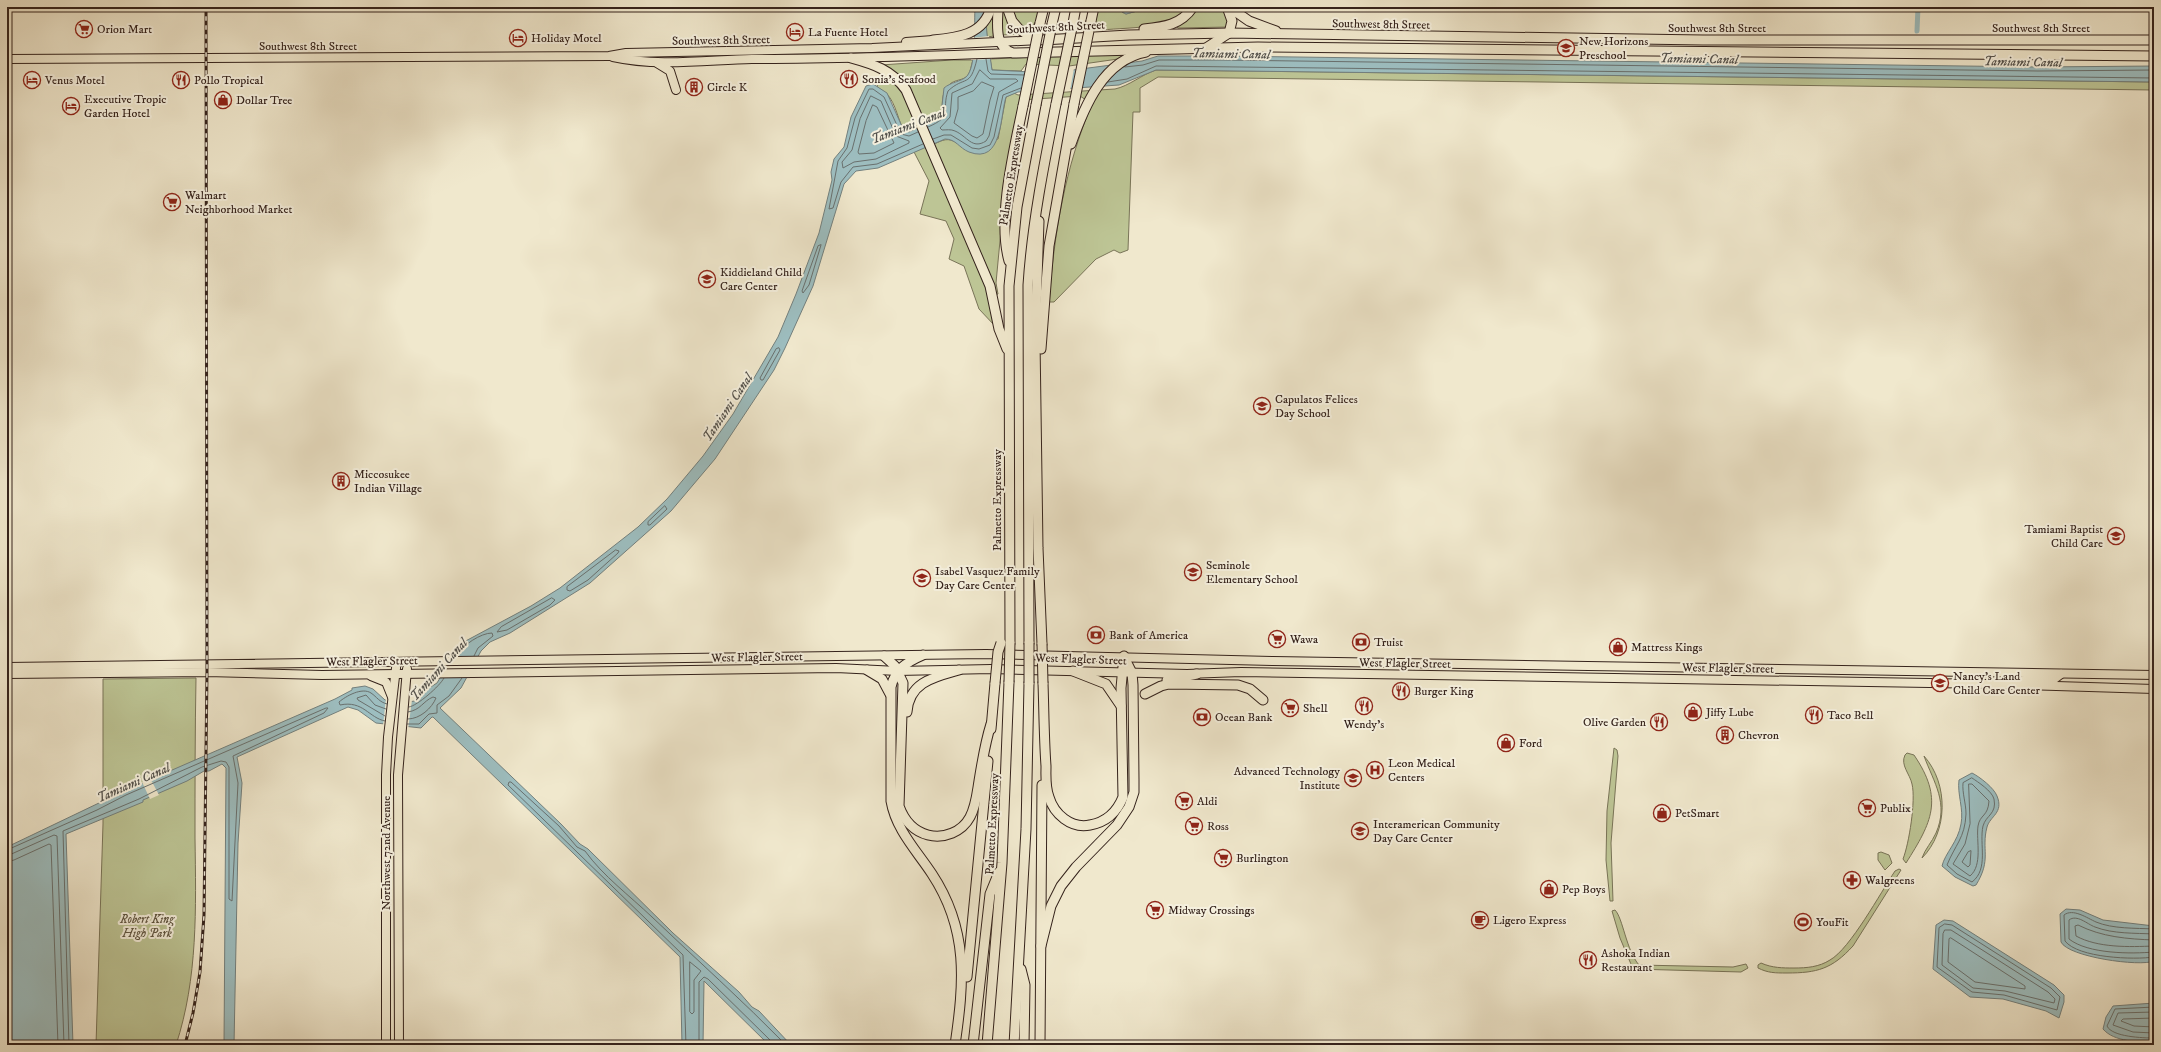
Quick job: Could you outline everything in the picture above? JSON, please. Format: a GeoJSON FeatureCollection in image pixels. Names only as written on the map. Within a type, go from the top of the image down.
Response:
{"type":"FeatureCollection","features":[{"type":"Feature","properties":{"kind":"highway"},"geometry":{"type":"LineString","coordinates":[[998,7],[995,42],[1013,53]]}},
{"type":"Feature","properties":{"kind":"highway"},"geometry":{"type":"LineString","coordinates":[[1006,7],[1009,16],[1019,29],[1028,35],[1043,40]]}},
{"type":"Feature","properties":{"kind":"highway"},"geometry":{"type":"LineString","coordinates":[[1010,266],[1005,246],[1010,180],[1023,106],[1044,7]]}},
{"type":"Feature","properties":{"kind":"highway","name":"Palmetto Expressway"},"geometry":{"type":"LineString","coordinates":[[987,1045],[1002,863],[1009,682],[1006,643],[1010,622],[1008,353],[1010,266],[1020,184],[1056,7]]}},
{"type":"Feature","properties":{"kind":"highway"},"geometry":{"type":"LineString","coordinates":[[1014,1045],[1025,835],[1029,682],[1027,309],[1031,250],[1040,187],[1076,7]]}},
{"type":"Feature","properties":{"kind":"highway"},"geometry":{"type":"LineString","coordinates":[[1037,409],[1046,271],[1074,104],[1094,7]]}},
{"type":"Feature","properties":{"kind":"highway"},"geometry":{"type":"LineString","coordinates":[[1129,35],[1136,30],[1174,24],[1184,18],[1193,7]]}},
{"type":"Feature","properties":{"kind":"highway"},"geometry":{"type":"LineString","coordinates":[[1206,48],[1229,33],[1232,21],[1228,7]]}},
{"type":"Feature","properties":{"kind":"highway"},"geometry":{"type":"LineString","coordinates":[[1228,7],[1255,24],[1287,34]]}},
{"type":"Feature","properties":{"kind":"highway"},"geometry":{"type":"LineString","coordinates":[[933,40],[969,34],[978,28],[990,11]]}},
{"type":"Feature","properties":{"kind":"highway","name":"Southwest 8th Street"},"geometry":{"type":"LineString","coordinates":[[1043,40],[1129,35],[1229,33],[1763,40],[2154,40]]}},
{"type":"Feature","properties":{"kind":"highway"},"geometry":{"type":"LineString","coordinates":[[1316,48],[1329,39],[1331,35]]}},
{"type":"Feature","properties":{"kind":"highway"},"geometry":{"type":"LineString","coordinates":[[1621,51],[1622,45],[1632,39]]}},
{"type":"Feature","properties":{"kind":"highway"},"geometry":{"type":"LineString","coordinates":[[1676,52],[1694,47],[1754,46],[1763,40]]}},
{"type":"Feature","properties":{"kind":"highway"},"geometry":{"type":"LineString","coordinates":[[2002,55],[2029,48],[2038,41],[2058,55]]}},
{"type":"Feature","properties":{"kind":"highway"},"geometry":{"type":"LineString","coordinates":[[1062,172],[1075,134],[1089,102],[1107,75],[1122,60],[1136,54],[1167,48]]}},
{"type":"Feature","properties":{"kind":"highway","name":"Southwest 8th Street"},"geometry":{"type":"LineString","coordinates":[[1013,53],[1167,48],[1316,48],[2154,56]]}},
{"type":"Feature","properties":{"kind":"highway"},"geometry":{"type":"LineString","coordinates":[[851,58],[869,63],[894,76],[906,90],[990,286],[999,329],[1008,353]]}},
{"type":"Feature","properties":{"kind":"highway"},"geometry":{"type":"LineString","coordinates":[[1040,187],[1035,340],[1038,548],[1044,683],[1040,1045]]}},
{"type":"Feature","properties":{"kind":"highway"},"geometry":{"type":"LineString","coordinates":[[961,1006],[965,994],[972,939],[998,652],[1006,643]]}},
{"type":"Feature","properties":{"kind":"highway"},"geometry":{"type":"LineString","coordinates":[[923,655],[906,663],[898,671],[892,681],[890,696],[892,808],[901,829],[944,893],[954,919],[962,958],[961,1006],[955,1045]]}},
{"type":"Feature","properties":{"kind":"highway"},"geometry":{"type":"LineString","coordinates":[[884,656],[892,662],[898,671],[902,683],[902,729],[898,798],[901,810],[910,825],[918,832],[929,836],[951,834],[960,829],[972,814],[986,741],[991,724]]}},
{"type":"Feature","properties":{"kind":"highway"},"geometry":{"type":"LineString","coordinates":[[1041,946],[1051,906],[1061,886],[1076,867],[1116,825],[1129,807],[1134,792],[1134,720],[1124,656]]}},
{"type":"Feature","properties":{"kind":"highway"},"geometry":{"type":"LineString","coordinates":[[867,670],[882,679],[890,696]]}},
{"type":"Feature","properties":{"kind":"highway"},"geometry":{"type":"LineString","coordinates":[[902,729],[908,713],[908,702],[916,688],[934,677],[959,670]]}},
{"type":"Feature","properties":{"kind":"highway"},"geometry":{"type":"LineString","coordinates":[[1073,671],[1106,684],[1115,695],[1122,709]]}},
{"type":"Feature","properties":{"kind":"highway"},"geometry":{"type":"LineString","coordinates":[[1044,743],[1047,790],[1054,808],[1064,819],[1078,825],[1092,825],[1105,820],[1116,812],[1123,797],[1122,709],[1127,673]]}},
{"type":"Feature","properties":{"kind":"highway"},"geometry":{"type":"LineString","coordinates":[[1134,720],[1145,694],[1158,683],[1197,674]]}},
{"type":"Feature","properties":{"kind":"highway"},"geometry":{"type":"LineString","coordinates":[[1145,694],[1161,686],[1169,684],[1234,684],[1250,688],[1263,700]]}},
{"type":"Feature","properties":{"kind":"highway"},"geometry":{"type":"LineString","coordinates":[[973,1045],[990,894],[1002,863]]}},
{"type":"Feature","properties":{"kind":"highway"},"geometry":{"type":"LineString","coordinates":[[1018,961],[1025,985],[1024,1045]]}},
{"type":"Feature","properties":{"kind":"main road"},"geometry":{"type":"LineString","coordinates":[[872,48],[889,43],[933,40]]}},
{"type":"Feature","properties":{"kind":"main road","name":"Southwest 8th Street"},"geometry":{"type":"LineString","coordinates":[[7,59],[609,56],[626,53],[970,45],[995,42],[1043,40]]}},
{"type":"Feature","properties":{"kind":"main road"},"geometry":{"type":"LineString","coordinates":[[872,48],[897,57]]}},
{"type":"Feature","properties":{"kind":"main road"},"geometry":{"type":"LineString","coordinates":[[799,59],[810,49]]}},
{"type":"Feature","properties":{"kind":"main road","name":"Southwest 8th Street"},"geometry":{"type":"LineString","coordinates":[[609,56],[631,61],[655,61],[897,57],[1013,53]]}},
{"type":"Feature","properties":{"kind":"main road"},"geometry":{"type":"LineString","coordinates":[[655,61],[670,71],[676,90]]}},
{"type":"Feature","properties":{"kind":"main road","name":"West Flagler Street"},"geometry":{"type":"LineString","coordinates":[[7,674],[429,661],[994,654],[1124,656],[1273,661],[2154,676]]}},
{"type":"Feature","properties":{"kind":"main road"},"geometry":{"type":"LineString","coordinates":[[845,668],[847,664],[861,656]]}},
{"type":"Feature","properties":{"kind":"main road"},"geometry":{"type":"LineString","coordinates":[[774,668],[784,657]]}},
{"type":"Feature","properties":{"kind":"main road"},"geometry":{"type":"LineString","coordinates":[[562,671],[567,664],[576,660]]}},
{"type":"Feature","properties":{"kind":"main road","name":"Northwest 72nd Avenue"},"geometry":{"type":"LineString","coordinates":[[399,1045],[398,775],[407,662]]}},
{"type":"Feature","properties":{"kind":"main road","name":"Northwest 72nd Avenue"},"geometry":{"type":"LineString","coordinates":[[386,1045],[386,774],[388,730],[396,663]]}},
{"type":"Feature","properties":{"kind":"main road","name":"West Flagler Street"},"geometry":{"type":"LineString","coordinates":[[7,667],[364,674],[774,668],[845,668],[898,671],[1073,671],[1197,674],[1246,672],[2013,685],[2154,689]]}},
{"type":"Feature","properties":{"kind":"main road"},"geometry":{"type":"LineString","coordinates":[[1737,680],[1752,669]]}},
{"type":"Feature","properties":{"kind":"main road"},"geometry":{"type":"LineString","coordinates":[[1754,681],[1768,669]]}},
{"type":"Feature","properties":{"kind":"main road"},"geometry":{"type":"LineString","coordinates":[[364,674],[384,681],[389,687],[392,697]]}},
{"type":"Feature","properties":{"kind":"main road"},"geometry":{"type":"LineString","coordinates":[[2013,685],[2024,680],[2053,680],[2061,674]]}},
{"type":"Feature","properties":{"kind":"main road"},"geometry":{"type":"LineString","coordinates":[[386,774],[398,775]]}},
{"type":"Feature","properties":{"kind":"main road"},"geometry":{"type":"LineString","coordinates":[[386,822],[398,822]]}},
{"type":"Feature","properties":{"kind":"main road"},"geometry":{"type":"LineString","coordinates":[[386,893],[398,893]]}},
{"type":"Feature","properties":{"kind":"main road"},"geometry":{"type":"LineString","coordinates":[[386,965],[398,964]]}},
{"type":"Feature","properties":{"kind":"main road"},"geometry":{"type":"LineString","coordinates":[[386,1034],[399,1034]]}},
{"type":"Feature","properties":{"kind":"green space"},"geometry":{"type":"Polygon","coordinates":[[[1011,7],[1040,7],[1037,23],[1023,28],[1018,23],[1011,7]]]}},
{"type":"Feature","properties":{"kind":"green space"},"geometry":{"type":"Polygon","coordinates":[[[1098,7],[1122,7],[1122,12],[1126,14],[1152,7],[1189,7],[1171,20],[1160,24],[1102,30],[1095,21],[1098,7]]]}},
{"type":"Feature","properties":{"kind":"green space"},"geometry":{"type":"Polygon","coordinates":[[[1197,7],[1224,7],[1229,19],[1228,27],[1178,28],[1176,26],[1197,7]]]}},
{"type":"Feature","properties":{"kind":"green space"},"geometry":{"type":"Polygon","coordinates":[[[1002,9],[1004,9],[1021,34],[1002,35],[1002,9]]]}},
{"type":"Feature","properties":{"kind":"green space"},"geometry":{"type":"Polygon","coordinates":[[[993,13],[994,36],[987,37],[986,25],[993,13]]]}},
{"type":"Feature","properties":{"kind":"green space"},"geometry":{"type":"Polygon","coordinates":[[[1129,53],[1118,59],[1069,66],[1026,64],[1021,71],[992,70],[990,59],[1129,53]]]}},
{"type":"Feature","properties":{"kind":"green space"},"geometry":{"type":"Polygon","coordinates":[[[973,60],[970,72],[966,77],[949,85],[943,96],[939,115],[925,124],[912,95],[881,65],[973,60]]]}},
{"type":"Feature","properties":{"kind":"green space"},"geometry":{"type":"Polygon","coordinates":[[[1156,70],[2154,82],[2154,90],[1158,77],[1140,88],[1140,112],[1133,112],[1128,250],[1120,253],[1114,250],[1096,259],[1054,302],[1049,302],[1054,251],[1062,201],[1075,152],[1092,104],[1080,96],[1021,100],[1003,209],[996,283],[998,294],[995,295],[934,144],[946,140],[951,140],[957,143],[998,139],[1006,97],[1014,93],[1018,95],[1115,89],[1156,70]]]}},
{"type":"Feature","properties":{"kind":"green space"},"geometry":{"type":"Polygon","coordinates":[[[884,72],[900,86],[919,127],[909,132],[904,131],[890,98],[877,86],[884,72]]]}},
{"type":"Feature","properties":{"kind":"green space"},"geometry":{"type":"Polygon","coordinates":[[[927,146],[987,287],[995,326],[979,309],[964,266],[949,259],[954,239],[946,221],[920,214],[929,181],[914,152],[927,146]]]}},
{"type":"Feature","properties":{"kind":"green space","name":"Robert King High Park"},"geometry":{"type":"Polygon","coordinates":[[[196,678],[195,917],[192,969],[183,1020],[176,1045],[96,1045],[103,824],[103,679],[196,678]]]}},
{"type":"Feature","properties":{"kind":"green space"},"geometry":{"type":"Polygon","coordinates":[[[1614,748],[1617,750],[1618,756],[1611,843],[1613,901],[1610,901],[1606,860],[1607,811],[1614,748]]]}},
{"type":"Feature","properties":{"kind":"green space"},"geometry":{"type":"Polygon","coordinates":[[[1907,753],[1914,755],[1923,771],[1929,785],[1932,798],[1928,822],[1906,863],[1903,859],[1910,833],[1913,800],[1911,780],[1904,766],[1904,759],[1907,753]]]}},
{"type":"Feature","properties":{"kind":"green space"},"geometry":{"type":"Polygon","coordinates":[[[1924,756],[1932,767],[1938,780],[1942,808],[1941,822],[1937,835],[1931,847],[1922,858],[1936,833],[1940,822],[1941,812],[1939,793],[1924,756]]]}},
{"type":"Feature","properties":{"kind":"green space"},"geometry":{"type":"Polygon","coordinates":[[[1881,852],[1889,855],[1892,863],[1885,870],[1878,860],[1878,853],[1881,852]]]}},
{"type":"Feature","properties":{"kind":"green space"},"geometry":{"type":"Polygon","coordinates":[[[1899,869],[1901,870],[1853,946],[1831,965],[1816,971],[1798,973],[1775,973],[1758,968],[1758,965],[1761,963],[1769,966],[1794,968],[1817,966],[1830,960],[1838,954],[1856,933],[1895,871],[1899,869]]]}},
{"type":"Feature","properties":{"kind":"green space"},"geometry":{"type":"Polygon","coordinates":[[[1615,910],[1618,914],[1631,951],[1639,965],[1733,967],[1746,964],[1748,968],[1741,972],[1633,969],[1620,938],[1612,911],[1615,910]]]}},
{"type":"Feature","properties":{"kind":"water"},"geometry":{"type":"Polygon","coordinates":[[[975,7],[985,7],[992,70],[1032,72],[1073,70],[1142,61],[1158,56],[1222,56],[2038,67],[2154,66],[2154,82],[1156,70],[1119,85],[1018,92],[1006,97],[998,136],[994,145],[988,151],[980,154],[969,152],[952,140],[945,139],[878,168],[856,171],[844,184],[813,286],[785,348],[774,370],[715,459],[671,511],[590,583],[510,633],[490,642],[481,651],[461,688],[440,708],[580,844],[588,849],[673,933],[739,992],[752,1007],[759,1011],[791,1045],[769,1045],[704,981],[703,1045],[682,1045],[680,957],[433,717],[421,728],[376,723],[358,710],[348,707],[237,757],[242,783],[238,843],[234,1045],[224,1045],[226,768],[222,764],[143,800],[143,802],[66,834],[73,1045],[7,1045],[7,847],[124,791],[335,699],[352,690],[352,688],[365,686],[373,689],[385,700],[400,703],[415,701],[421,693],[437,683],[460,644],[531,606],[560,588],[638,527],[667,499],[703,456],[733,414],[778,337],[819,233],[832,180],[831,172],[834,159],[844,147],[851,117],[866,86],[873,84],[887,93],[904,131],[909,132],[936,119],[941,114],[944,88],[964,79],[970,72],[974,44],[975,7]]]}},
{"type":"Feature","properties":{"kind":"water"},"geometry":{"type":"Polygon","coordinates":[[[1122,7],[1152,7],[1126,14],[1122,12],[1122,7]]]}},
{"type":"Feature","properties":{"kind":"water"},"geometry":{"type":"Polygon","coordinates":[[[1972,773],[1990,786],[1999,802],[1998,810],[1989,823],[1985,835],[1984,868],[1976,885],[1973,886],[1955,877],[1942,866],[1957,836],[1961,824],[1962,813],[1959,780],[1972,773]]]}},
{"type":"Feature","properties":{"kind":"water"},"geometry":{"type":"Polygon","coordinates":[[[2066,909],[2080,910],[2103,920],[2154,926],[2154,961],[2146,963],[2120,962],[2090,956],[2066,947],[2061,942],[2060,914],[2066,909]]]}},
{"type":"Feature","properties":{"kind":"water"},"geometry":{"type":"Polygon","coordinates":[[[1944,920],[1953,921],[2054,985],[2064,995],[2064,1002],[2059,1018],[2046,1011],[2003,999],[1970,997],[1933,969],[1936,925],[1944,920]]]}},
{"type":"Feature","properties":{"kind":"water"},"geometry":{"type":"Polygon","coordinates":[[[2154,1003],[2154,1042],[2120,1039],[2114,1037],[2103,1029],[2106,1017],[2113,1006],[2154,1003]]]}},
{"type":"Feature","properties":{"kind":"pier"},"geometry":{"type":"Polygon","coordinates":[[[989,36],[992,59],[971,60],[972,38],[989,36]]]}},
{"type":"Feature","properties":{"kind":"pier"},"geometry":{"type":"Polygon","coordinates":[[[1074,68],[1070,91],[1030,93],[1035,70],[1074,68]]]}},
{"type":"Feature","properties":{"kind":"pier"},"geometry":{"type":"Polygon","coordinates":[[[450,656],[481,656],[470,678],[437,678],[450,656]]]}},
{"type":"Feature","properties":{"kind":"pier"},"geometry":{"type":"Polygon","coordinates":[[[386,698],[400,701],[412,700],[408,730],[383,726],[386,698]]]}},
{"type":"Feature","properties":{"kind":"pier"},"geometry":{"type":"Polygon","coordinates":[[[150,778],[159,795],[150,799],[142,782],[150,778]]]}},
{"type":"Feature","properties":{"kind":"waterway"},"geometry":{"type":"LineString","coordinates":[[1917,31],[1918,7]]}},
{"type":"Feature","properties":{"kind":"railway"},"geometry":{"type":"LineString","coordinates":[[185,1045],[193,1013],[200,972],[204,915],[207,672],[206,7]]}},
{"type":"Feature","properties":{"kind":"place","name":"Orion Mart"},"geometry":{"type":"Point","coordinates":[84,29]}},
{"type":"Feature","properties":{"kind":"place","name":"La Fuente Hotel"},"geometry":{"type":"Point","coordinates":[795,32]}},
{"type":"Feature","properties":{"kind":"place","name":"Holiday Motel"},"geometry":{"type":"Point","coordinates":[518,38]}},
{"type":"Feature","properties":{"kind":"place","name":"New Horizons Preschool"},"geometry":{"type":"Point","coordinates":[1566,48]}},
{"type":"Feature","properties":{"kind":"place","name":"Sonia’s Seafood"},"geometry":{"type":"Point","coordinates":[849,79]}},
{"type":"Feature","properties":{"kind":"place","name":"Venus Motel"},"geometry":{"type":"Point","coordinates":[32,80]}},
{"type":"Feature","properties":{"kind":"place","name":"Pollo Tropical"},"geometry":{"type":"Point","coordinates":[181,80]}},
{"type":"Feature","properties":{"kind":"place","name":"Circle K"},"geometry":{"type":"Point","coordinates":[694,87]}},
{"type":"Feature","properties":{"kind":"place","name":"Dollar Tree"},"geometry":{"type":"Point","coordinates":[223,100]}},
{"type":"Feature","properties":{"kind":"place","name":"Executive Tropic Garden Hotel"},"geometry":{"type":"Point","coordinates":[71,106]}},
{"type":"Feature","properties":{"kind":"place","name":"Walmart Neighborhood Market"},"geometry":{"type":"Point","coordinates":[172,202]}},
{"type":"Feature","properties":{"kind":"place","name":"Kiddieland Child Care Center"},"geometry":{"type":"Point","coordinates":[707,279]}},
{"type":"Feature","properties":{"kind":"place","name":"Capulatos Felices Day School"},"geometry":{"type":"Point","coordinates":[1262,406]}},
{"type":"Feature","properties":{"kind":"place","name":"Miccosukee Indian Village"},"geometry":{"type":"Point","coordinates":[341,481]}},
{"type":"Feature","properties":{"kind":"place","name":"Tamiami Baptist Child Care"},"geometry":{"type":"Point","coordinates":[2116,536]}},
{"type":"Feature","properties":{"kind":"place","name":"Seminole Elementary School"},"geometry":{"type":"Point","coordinates":[1193,572]}},
{"type":"Feature","properties":{"kind":"place","name":"Isabel Vasquez Family Day Care Center"},"geometry":{"type":"Point","coordinates":[922,578]}},
{"type":"Feature","properties":{"kind":"place","name":"Bank of America"},"geometry":{"type":"Point","coordinates":[1096,635]}},
{"type":"Feature","properties":{"kind":"place","name":"Wawa"},"geometry":{"type":"Point","coordinates":[1277,639]}},
{"type":"Feature","properties":{"kind":"place","name":"Truist"},"geometry":{"type":"Point","coordinates":[1361,642]}},
{"type":"Feature","properties":{"kind":"place","name":"Mattress Kings"},"geometry":{"type":"Point","coordinates":[1618,647]}},
{"type":"Feature","properties":{"kind":"place","name":"Nancy's Land Child Care Center"},"geometry":{"type":"Point","coordinates":[1940,683]}},
{"type":"Feature","properties":{"kind":"place","name":"Burger King"},"geometry":{"type":"Point","coordinates":[1401,691]}},
{"type":"Feature","properties":{"kind":"place","name":"Wendy's"},"geometry":{"type":"Point","coordinates":[1364,706]}},
{"type":"Feature","properties":{"kind":"place","name":"Shell"},"geometry":{"type":"Point","coordinates":[1290,708]}},
{"type":"Feature","properties":{"kind":"place","name":"Jiffy Lube"},"geometry":{"type":"Point","coordinates":[1693,712]}},
{"type":"Feature","properties":{"kind":"place","name":"Taco Bell"},"geometry":{"type":"Point","coordinates":[1814,715]}},
{"type":"Feature","properties":{"kind":"place","name":"Ocean Bank"},"geometry":{"type":"Point","coordinates":[1202,717]}},
{"type":"Feature","properties":{"kind":"place","name":"Olive Garden"},"geometry":{"type":"Point","coordinates":[1659,722]}},
{"type":"Feature","properties":{"kind":"place","name":"Chevron"},"geometry":{"type":"Point","coordinates":[1725,735]}},
{"type":"Feature","properties":{"kind":"place","name":"Ford"},"geometry":{"type":"Point","coordinates":[1506,743]}},
{"type":"Feature","properties":{"kind":"place","name":"Leon Medical Centers"},"geometry":{"type":"Point","coordinates":[1375,770]}},
{"type":"Feature","properties":{"kind":"place","name":"Advanced Technology Institute"},"geometry":{"type":"Point","coordinates":[1353,778]}},
{"type":"Feature","properties":{"kind":"place","name":"Aldi"},"geometry":{"type":"Point","coordinates":[1184,801]}},
{"type":"Feature","properties":{"kind":"place","name":"Publix"},"geometry":{"type":"Point","coordinates":[1867,808]}},
{"type":"Feature","properties":{"kind":"place","name":"PetSmart"},"geometry":{"type":"Point","coordinates":[1662,813]}},
{"type":"Feature","properties":{"kind":"place","name":"Ross"},"geometry":{"type":"Point","coordinates":[1194,826]}},
{"type":"Feature","properties":{"kind":"place","name":"Interamerican Community Day Care Center"},"geometry":{"type":"Point","coordinates":[1360,831]}},
{"type":"Feature","properties":{"kind":"place","name":"Burlington"},"geometry":{"type":"Point","coordinates":[1223,858]}},
{"type":"Feature","properties":{"kind":"place","name":"Walgreens"},"geometry":{"type":"Point","coordinates":[1852,880]}},
{"type":"Feature","properties":{"kind":"place","name":"Pep Boys"},"geometry":{"type":"Point","coordinates":[1549,889]}},
{"type":"Feature","properties":{"kind":"place","name":"Midway Crossings"},"geometry":{"type":"Point","coordinates":[1155,910]}},
{"type":"Feature","properties":{"kind":"place","name":"Ligero Express"},"geometry":{"type":"Point","coordinates":[1480,920]}},
{"type":"Feature","properties":{"kind":"place","name":"YouFit"},"geometry":{"type":"Point","coordinates":[1803,922]}},
{"type":"Feature","properties":{"kind":"place","name":"Ashoka Indian Restaurant"},"geometry":{"type":"Point","coordinates":[1588,960]}},
{"type":"Feature","properties":{"kind":"water label","name":"Tamiami Canal"},"geometry":{"type":"Point","coordinates":[1231,53]}},
{"type":"Feature","properties":{"kind":"water label","name":"Tamiami Canal"},"geometry":{"type":"Point","coordinates":[1699,58]}},
{"type":"Feature","properties":{"kind":"water label","name":"Tamiami Canal"},"geometry":{"type":"Point","coordinates":[2023,61]}},
{"type":"Feature","properties":{"kind":"water label","name":"Tamiami Canal"},"geometry":{"type":"Point","coordinates":[908,125]}},
{"type":"Feature","properties":{"kind":"water label","name":"Tamiami Canal"},"geometry":{"type":"Point","coordinates":[727,407]}},
{"type":"Feature","properties":{"kind":"water label","name":"Tamiami Canal"},"geometry":{"type":"Point","coordinates":[438,669]}},
{"type":"Feature","properties":{"kind":"water label","name":"Tamiami Canal"},"geometry":{"type":"Point","coordinates":[133,782]}}]}
